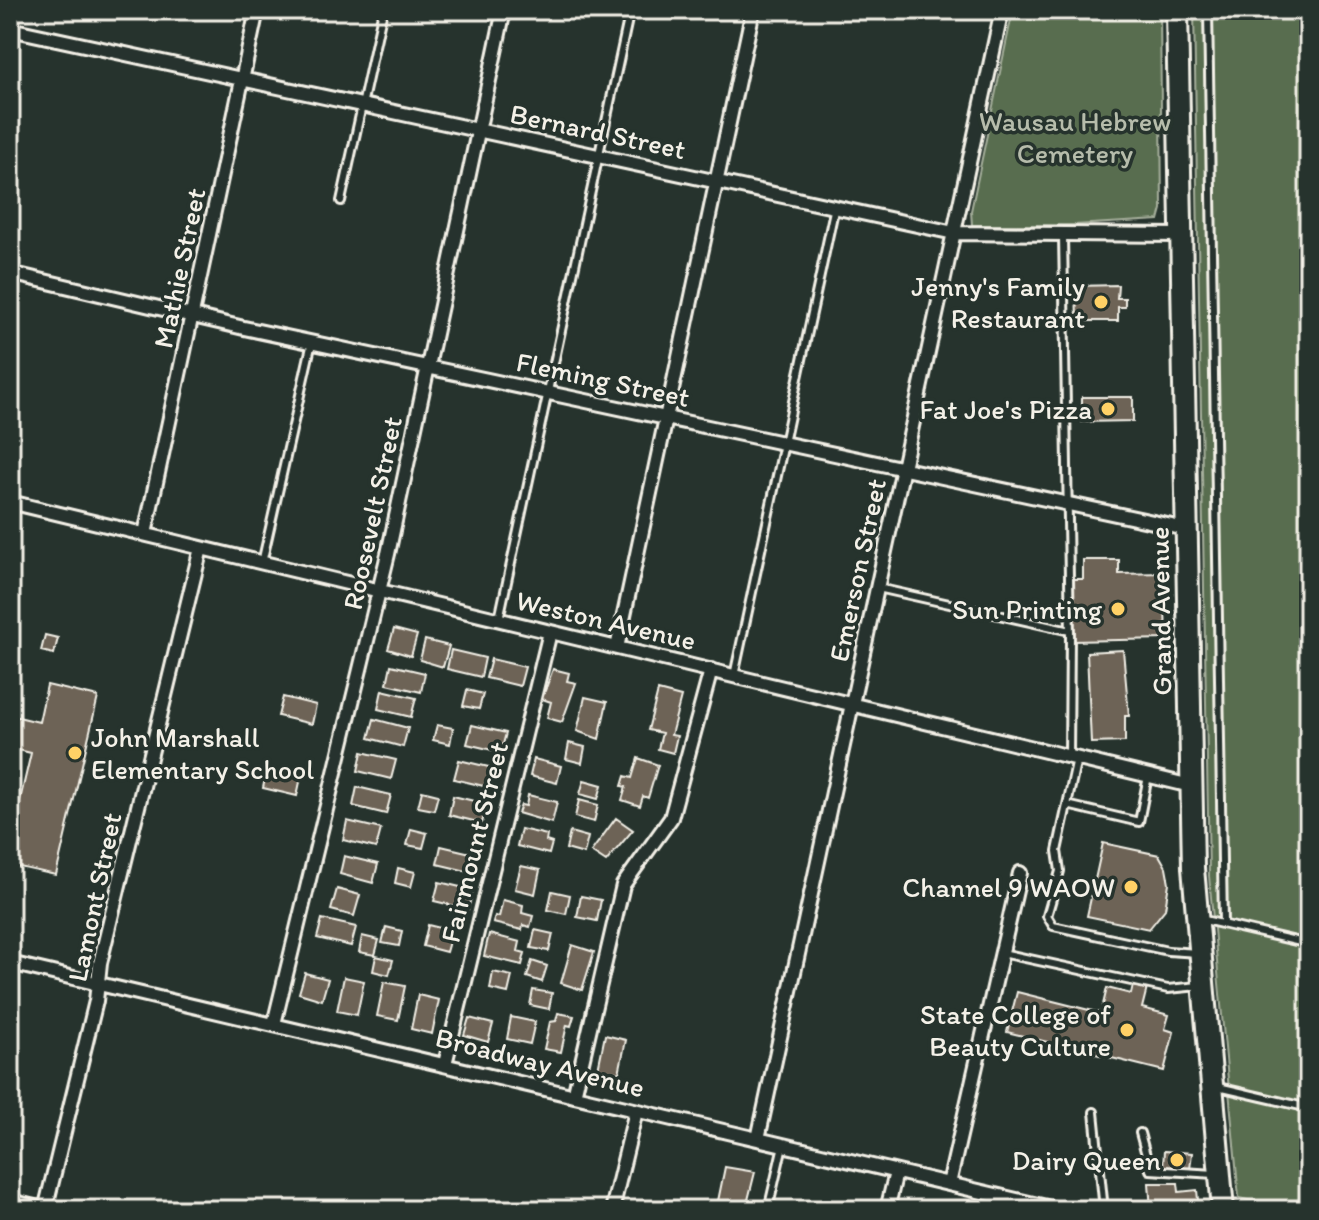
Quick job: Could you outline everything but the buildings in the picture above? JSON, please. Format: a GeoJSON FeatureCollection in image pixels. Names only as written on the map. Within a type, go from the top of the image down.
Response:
{"type":"FeatureCollection","features":[{"type":"Feature","properties":{"kind":"main road","name":"Grand Avenue"},"geometry":{"type":"LineString","coordinates":[[1177,10],[1191,786],[1202,985],[1223,1208]]}},
{"type":"Feature","properties":{"kind":"street","name":"Mathie Street"},"geometry":{"type":"LineString","coordinates":[[145,534],[257,10]]}},
{"type":"Feature","properties":{"kind":"street","name":"Roosevelt Street"},"geometry":{"type":"LineString","coordinates":[[274,1024],[380,591],[504,10]]}},
{"type":"Feature","properties":{"kind":"street"},"geometry":{"type":"LineString","coordinates":[[617,648],[753,10]]}},
{"type":"Feature","properties":{"kind":"street","name":"Emerson Street"},"geometry":{"type":"LineString","coordinates":[[758,1139],[1002,10]]}},
{"type":"Feature","properties":{"kind":"street","name":"Bernard Street"},"geometry":{"type":"LineString","coordinates":[[10,29],[954,233],[1181,235]]}},
{"type":"Feature","properties":{"kind":"street","name":"Fleming Street"},"geometry":{"type":"LineString","coordinates":[[10,273],[312,342],[1186,529]]}},
{"type":"Feature","properties":{"kind":"street","name":"Weston Avenue"},"geometry":{"type":"LineString","coordinates":[[10,502],[1191,786]]}},
{"type":"Feature","properties":{"kind":"street","name":"Lamont Street"},"geometry":{"type":"LineString","coordinates":[[46,1210],[100,984],[100,963],[201,548]]}},
{"type":"Feature","properties":{"kind":"street","name":"Fairmount Street"},"geometry":{"type":"LineString","coordinates":[[445,1064],[550,632]]}},
{"type":"Feature","properties":{"kind":"street"},"geometry":{"type":"LineString","coordinates":[[574,1096],[623,885],[671,818],[711,670]]}},
{"type":"Feature","properties":{"kind":"street"},"geometry":{"type":"LineString","coordinates":[[949,1184],[1020,873]]}},
{"type":"Feature","properties":{"kind":"street","name":"Broadway Avenue"},"geometry":{"type":"LineString","coordinates":[[10,963],[1059,1210]]}},
{"type":"Feature","properties":{"kind":"street"},"geometry":{"type":"LineString","coordinates":[[612,1210],[636,1111]]}},
{"type":"Feature","properties":{"kind":"street"},"geometry":{"type":"LineString","coordinates":[[887,1210],[896,1172]]}},
{"type":"Feature","properties":{"kind":"street"},"geometry":{"type":"LineString","coordinates":[[10,1201],[46,1210]]}},
{"type":"Feature","properties":{"kind":"lane"},"geometry":{"type":"LineString","coordinates":[[341,201],[383,10]]}},
{"type":"Feature","properties":{"kind":"lane"},"geometry":{"type":"LineString","coordinates":[[499,619],[630,10]]}},
{"type":"Feature","properties":{"kind":"lane"},"geometry":{"type":"LineString","coordinates":[[1208,10],[1223,923]]}},
{"type":"Feature","properties":{"kind":"lane"},"geometry":{"type":"LineString","coordinates":[[734,676],[835,206]]}},
{"type":"Feature","properties":{"kind":"lane"},"geometry":{"type":"LineString","coordinates":[[1063,236],[1073,758],[1057,851],[1060,871],[1047,916],[1053,926],[1168,951],[1200,953]]}},
{"type":"Feature","properties":{"kind":"lane"},"geometry":{"type":"LineString","coordinates":[[262,563],[312,342]]}},
{"type":"Feature","properties":{"kind":"lane"},"geometry":{"type":"LineString","coordinates":[[878,588],[1070,631]]}},
{"type":"Feature","properties":{"kind":"lane"},"geometry":{"type":"LineString","coordinates":[[1067,805],[1139,822],[1148,776]]}},
{"type":"Feature","properties":{"kind":"lane"},"geometry":{"type":"LineString","coordinates":[[1197,919],[1309,944]]}},
{"type":"Feature","properties":{"kind":"lane"},"geometry":{"type":"LineString","coordinates":[[1002,952],[1168,989],[1202,985]]}},
{"type":"Feature","properties":{"kind":"lane"},"geometry":{"type":"LineString","coordinates":[[1211,1085],[1309,1108]]}},
{"type":"Feature","properties":{"kind":"lane"},"geometry":{"type":"LineString","coordinates":[[1094,1112],[1104,1210]]}},
{"type":"Feature","properties":{"kind":"lane"},"geometry":{"type":"LineString","coordinates":[[1140,1133],[1145,1161],[1152,1171],[1220,1174]]}},
{"type":"Feature","properties":{"kind":"lane"},"geometry":{"type":"LineString","coordinates":[[768,1210],[783,1145]]}},
{"type":"Feature","properties":{"kind":"lane"},"geometry":{"type":"LineString","coordinates":[[1223,1208],[1266,1210]]}},
{"type":"Feature","properties":{"kind":"green space","name":"Wausau Hebrew Cemetery"},"geometry":{"type":"Polygon","coordinates":[[[1013,10],[1160,10],[1162,209],[1159,220],[1074,225],[972,225],[971,211],[1013,10]]]}},
{"type":"Feature","properties":{"kind":"green space"},"geometry":{"type":"Polygon","coordinates":[[[1194,10],[1309,10],[1309,1210],[1290,1210],[1239,1198],[1209,876],[1194,10]]]}},
{"type":"Feature","properties":{"kind":"place","name":"Jenny's Family Restaurant"},"geometry":{"type":"Point","coordinates":[1101,302]}},
{"type":"Feature","properties":{"kind":"place","name":"Fat Joe's Pizza"},"geometry":{"type":"Point","coordinates":[1108,409]}},
{"type":"Feature","properties":{"kind":"place","name":"Sun Printing"},"geometry":{"type":"Point","coordinates":[1118,609]}},
{"type":"Feature","properties":{"kind":"place","name":"John Marshall Elementary School"},"geometry":{"type":"Point","coordinates":[75,753]}},
{"type":"Feature","properties":{"kind":"place","name":"Channel 9 WAOW"},"geometry":{"type":"Point","coordinates":[1131,887]}},
{"type":"Feature","properties":{"kind":"place","name":"State College of Beauty Culture"},"geometry":{"type":"Point","coordinates":[1127,1030]}},
{"type":"Feature","properties":{"kind":"place","name":"Dairy Queen"},"geometry":{"type":"Point","coordinates":[1177,1160]}}]}
